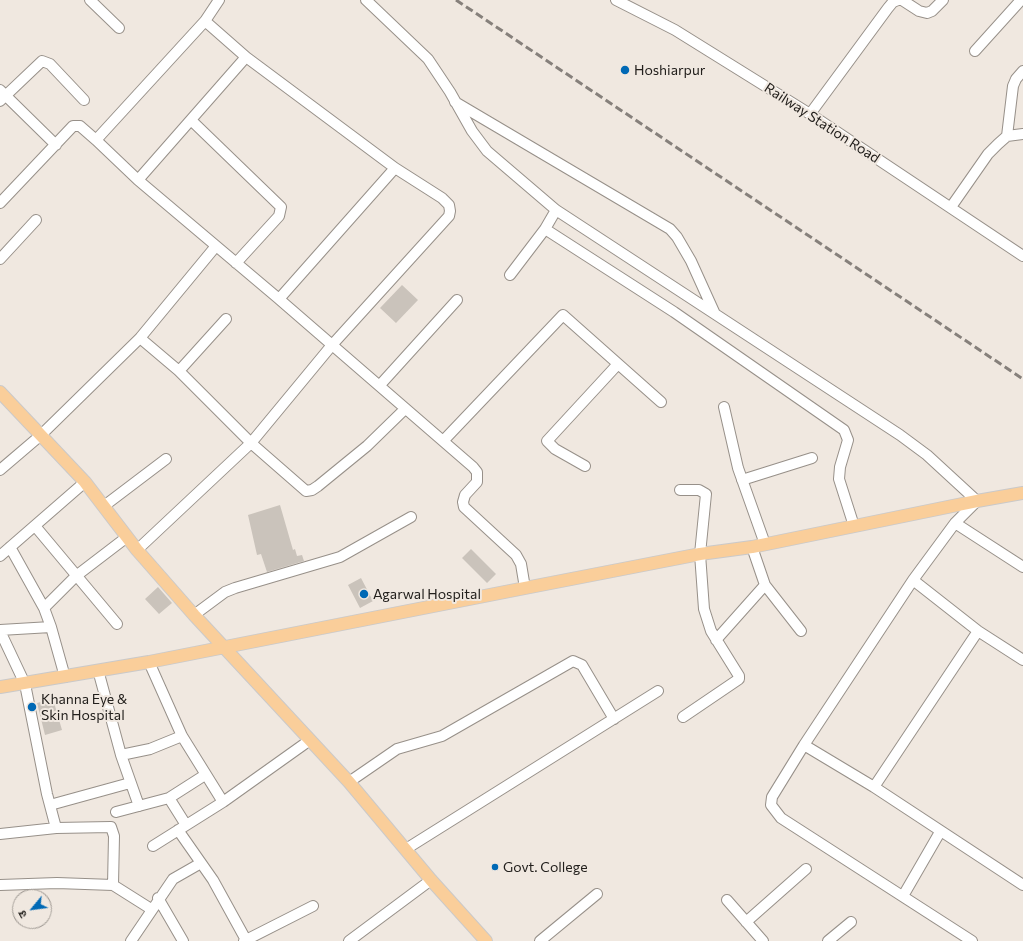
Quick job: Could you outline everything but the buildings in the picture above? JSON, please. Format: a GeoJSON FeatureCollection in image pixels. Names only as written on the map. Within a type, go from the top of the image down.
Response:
{"type":"FeatureCollection","features":[{"type":"Feature","properties":{"kind":"main road"},"geometry":{"type":"LineString","coordinates":[[0,392],[85,482],[137,550],[194,615],[349,782],[431,880],[486,941]]}},
{"type":"Feature","properties":{"kind":"main road"},"geometry":{"type":"LineString","coordinates":[[1,685],[25,684],[150,662],[700,554],[752,547],[1023,493]]}},
{"type":"Feature","properties":{"kind":"street"},"geometry":{"type":"LineString","coordinates":[[90,0],[119,28]]}},
{"type":"Feature","properties":{"kind":"street"},"geometry":{"type":"LineString","coordinates":[[96,140],[205,21],[219,0]]}},
{"type":"Feature","properties":{"kind":"street"},"geometry":{"type":"LineString","coordinates":[[366,0],[428,59],[480,143],[494,158],[556,210],[900,435],[927,455],[977,501],[955,523],[912,580],[804,745],[772,797],[771,805],[781,818],[972,941]]}},
{"type":"Feature","properties":{"kind":"street","name":"Railway Station Road"},"geometry":{"type":"LineString","coordinates":[[616,0],[675,30],[810,114],[1023,256]]}},
{"type":"Feature","properties":{"kind":"street"},"geometry":{"type":"LineString","coordinates":[[810,114],[893,2],[902,0],[919,11],[927,13],[932,11],[943,0]]}},
{"type":"Feature","properties":{"kind":"street"},"geometry":{"type":"LineString","coordinates":[[975,51],[1021,0]]}},
{"type":"Feature","properties":{"kind":"street"},"geometry":{"type":"LineString","coordinates":[[137,550],[251,443],[332,346],[449,216],[450,211],[449,205],[442,198],[395,168],[246,57],[205,21]]}},
{"type":"Feature","properties":{"kind":"street"},"geometry":{"type":"LineString","coordinates":[[138,180],[192,121],[246,57]]}},
{"type":"Feature","properties":{"kind":"street"},"geometry":{"type":"LineString","coordinates":[[56,145],[2,96],[37,64],[45,61],[50,64],[84,100]]}},
{"type":"Feature","properties":{"kind":"street"},"geometry":{"type":"LineString","coordinates":[[1007,136],[1013,86],[1016,79],[1023,71]]}},
{"type":"Feature","properties":{"kind":"street"},"geometry":{"type":"LineString","coordinates":[[455,102],[670,229],[677,237],[691,261],[716,314]]}},
{"type":"Feature","properties":{"kind":"street"},"geometry":{"type":"LineString","coordinates":[[192,121],[281,207],[278,216],[236,263]]}},
{"type":"Feature","properties":{"kind":"street"},"geometry":{"type":"LineString","coordinates":[[0,204],[73,126],[80,126],[138,180],[332,346],[380,385],[405,409],[444,440],[477,472],[477,482],[465,495],[463,502],[464,508],[516,555],[521,564],[525,588]]}},
{"type":"Feature","properties":{"kind":"street"},"geometry":{"type":"LineString","coordinates":[[951,207],[988,154],[1007,136],[1023,134]]}},
{"type":"Feature","properties":{"kind":"street"},"geometry":{"type":"LineString","coordinates":[[279,300],[395,168]]}},
{"type":"Feature","properties":{"kind":"street"},"geometry":{"type":"LineString","coordinates":[[510,275],[545,229],[556,210]]}},
{"type":"Feature","properties":{"kind":"street"},"geometry":{"type":"LineString","coordinates":[[0,259],[36,220]]}},
{"type":"Feature","properties":{"kind":"street"},"geometry":{"type":"LineString","coordinates":[[545,229],[674,312],[844,430],[848,440],[840,467],[839,479],[854,526]]}},
{"type":"Feature","properties":{"kind":"street"},"geometry":{"type":"LineString","coordinates":[[0,470],[41,435],[140,338],[216,246]]}},
{"type":"Feature","properties":{"kind":"street"},"geometry":{"type":"LineString","coordinates":[[380,385],[457,300]]}},
{"type":"Feature","properties":{"kind":"street"},"geometry":{"type":"LineString","coordinates":[[444,440],[561,316],[566,316],[661,402]]}},
{"type":"Feature","properties":{"kind":"street"},"geometry":{"type":"LineString","coordinates":[[179,371],[226,319]]}},
{"type":"Feature","properties":{"kind":"street"},"geometry":{"type":"LineString","coordinates":[[140,338],[179,371],[251,443],[306,491],[312,490],[368,446],[405,409]]}},
{"type":"Feature","properties":{"kind":"street"},"geometry":{"type":"LineString","coordinates":[[585,466],[555,450],[547,441],[618,364]]}},
{"type":"Feature","properties":{"kind":"street"},"geometry":{"type":"LineString","coordinates":[[724,407],[742,480],[765,544]]}},
{"type":"Feature","properties":{"kind":"street"},"geometry":{"type":"LineString","coordinates":[[742,480],[812,458]]}},
{"type":"Feature","properties":{"kind":"street"},"geometry":{"type":"LineString","coordinates":[[104,506],[166,459]]}},
{"type":"Feature","properties":{"kind":"street"},"geometry":{"type":"LineString","coordinates":[[0,556],[85,482]]}},
{"type":"Feature","properties":{"kind":"street"},"geometry":{"type":"LineString","coordinates":[[680,490],[699,490],[706,494],[700,554],[704,609],[707,621],[716,640],[740,679],[683,717]]}},
{"type":"Feature","properties":{"kind":"street"},"geometry":{"type":"LineString","coordinates":[[194,615],[230,590],[250,582],[340,557],[410,517]]}},
{"type":"Feature","properties":{"kind":"street"},"geometry":{"type":"LineString","coordinates":[[955,523],[1023,567]]}},
{"type":"Feature","properties":{"kind":"street"},"geometry":{"type":"LineString","coordinates":[[35,526],[117,624]]}},
{"type":"Feature","properties":{"kind":"street"},"geometry":{"type":"LineString","coordinates":[[44,608],[76,576],[127,537]]}},
{"type":"Feature","properties":{"kind":"street"},"geometry":{"type":"LineString","coordinates":[[10,547],[44,608],[65,677]]}},
{"type":"Feature","properties":{"kind":"street"},"geometry":{"type":"LineString","coordinates":[[752,547],[765,585],[801,631]]}},
{"type":"Feature","properties":{"kind":"street"},"geometry":{"type":"LineString","coordinates":[[912,580],[978,631],[1023,660]]}},
{"type":"Feature","properties":{"kind":"street"},"geometry":{"type":"LineString","coordinates":[[716,640],[765,585]]}},
{"type":"Feature","properties":{"kind":"street"},"geometry":{"type":"LineString","coordinates":[[51,627],[0,631],[25,684],[56,828]]}},
{"type":"Feature","properties":{"kind":"street"},"geometry":{"type":"LineString","coordinates":[[874,787],[978,631]]}},
{"type":"Feature","properties":{"kind":"street"},"geometry":{"type":"LineString","coordinates":[[349,782],[397,749],[442,736],[573,661],[582,665],[614,719]]}},
{"type":"Feature","properties":{"kind":"street"},"geometry":{"type":"LineString","coordinates":[[150,662],[182,736],[223,802]]}},
{"type":"Feature","properties":{"kind":"street"},"geometry":{"type":"LineString","coordinates":[[98,670],[121,755],[130,784],[140,806]]}},
{"type":"Feature","properties":{"kind":"street"},"geometry":{"type":"LineString","coordinates":[[406,849],[658,691]]}},
{"type":"Feature","properties":{"kind":"street"},"geometry":{"type":"LineString","coordinates":[[121,755],[150,749],[182,736]]}},
{"type":"Feature","properties":{"kind":"street"},"geometry":{"type":"LineString","coordinates":[[153,846],[223,802],[310,740]]}},
{"type":"Feature","properties":{"kind":"street"},"geometry":{"type":"LineString","coordinates":[[804,745],[874,787],[940,832],[1023,885]]}},
{"type":"Feature","properties":{"kind":"street"},"geometry":{"type":"LineString","coordinates":[[116,812],[169,798],[205,775]]}},
{"type":"Feature","properties":{"kind":"street"},"geometry":{"type":"LineString","coordinates":[[50,805],[130,784]]}},
{"type":"Feature","properties":{"kind":"street"},"geometry":{"type":"LineString","coordinates":[[169,798],[201,864],[213,880],[245,941],[313,906]]}},
{"type":"Feature","properties":{"kind":"street"},"geometry":{"type":"LineString","coordinates":[[0,834],[56,828],[110,827],[114,836],[113,885]]}},
{"type":"Feature","properties":{"kind":"street"},"geometry":{"type":"LineString","coordinates":[[903,896],[940,832]]}},
{"type":"Feature","properties":{"kind":"street"},"geometry":{"type":"LineString","coordinates":[[131,941],[158,898],[173,879],[201,864]]}},
{"type":"Feature","properties":{"kind":"street"},"geometry":{"type":"LineString","coordinates":[[746,922],[806,868]]}},
{"type":"Feature","properties":{"kind":"street"},"geometry":{"type":"LineString","coordinates":[[354,939],[431,880]]}},
{"type":"Feature","properties":{"kind":"street"},"geometry":{"type":"LineString","coordinates":[[0,885],[57,883],[113,885],[151,909]]}},
{"type":"Feature","properties":{"kind":"street"},"geometry":{"type":"LineString","coordinates":[[540,941],[597,894]]}},
{"type":"Feature","properties":{"kind":"street"},"geometry":{"type":"LineString","coordinates":[[158,898],[183,941]]}},
{"type":"Feature","properties":{"kind":"street"},"geometry":{"type":"LineString","coordinates":[[727,900],[763,941]]}},
{"type":"Feature","properties":{"kind":"street"},"geometry":{"type":"LineString","coordinates":[[828,941],[851,922]]}},
{"type":"Feature","properties":{"kind":"railway"},"geometry":{"type":"LineString","coordinates":[[456,0],[1023,379]]}},
{"type":"Feature","properties":{"kind":"place","name":"Hoshiarpur"},"geometry":{"type":"Point","coordinates":[625,70]}},
{"type":"Feature","properties":{"kind":"place","name":"Agarwal Hospital"},"geometry":{"type":"Point","coordinates":[364,594]}},
{"type":"Feature","properties":{"kind":"place","name":"Khanna Eye & Skin Hospital"},"geometry":{"type":"Point","coordinates":[32,707]}},
{"type":"Feature","properties":{"kind":"place","name":"Govt. College"},"geometry":{"type":"Point","coordinates":[495,867]}}]}
